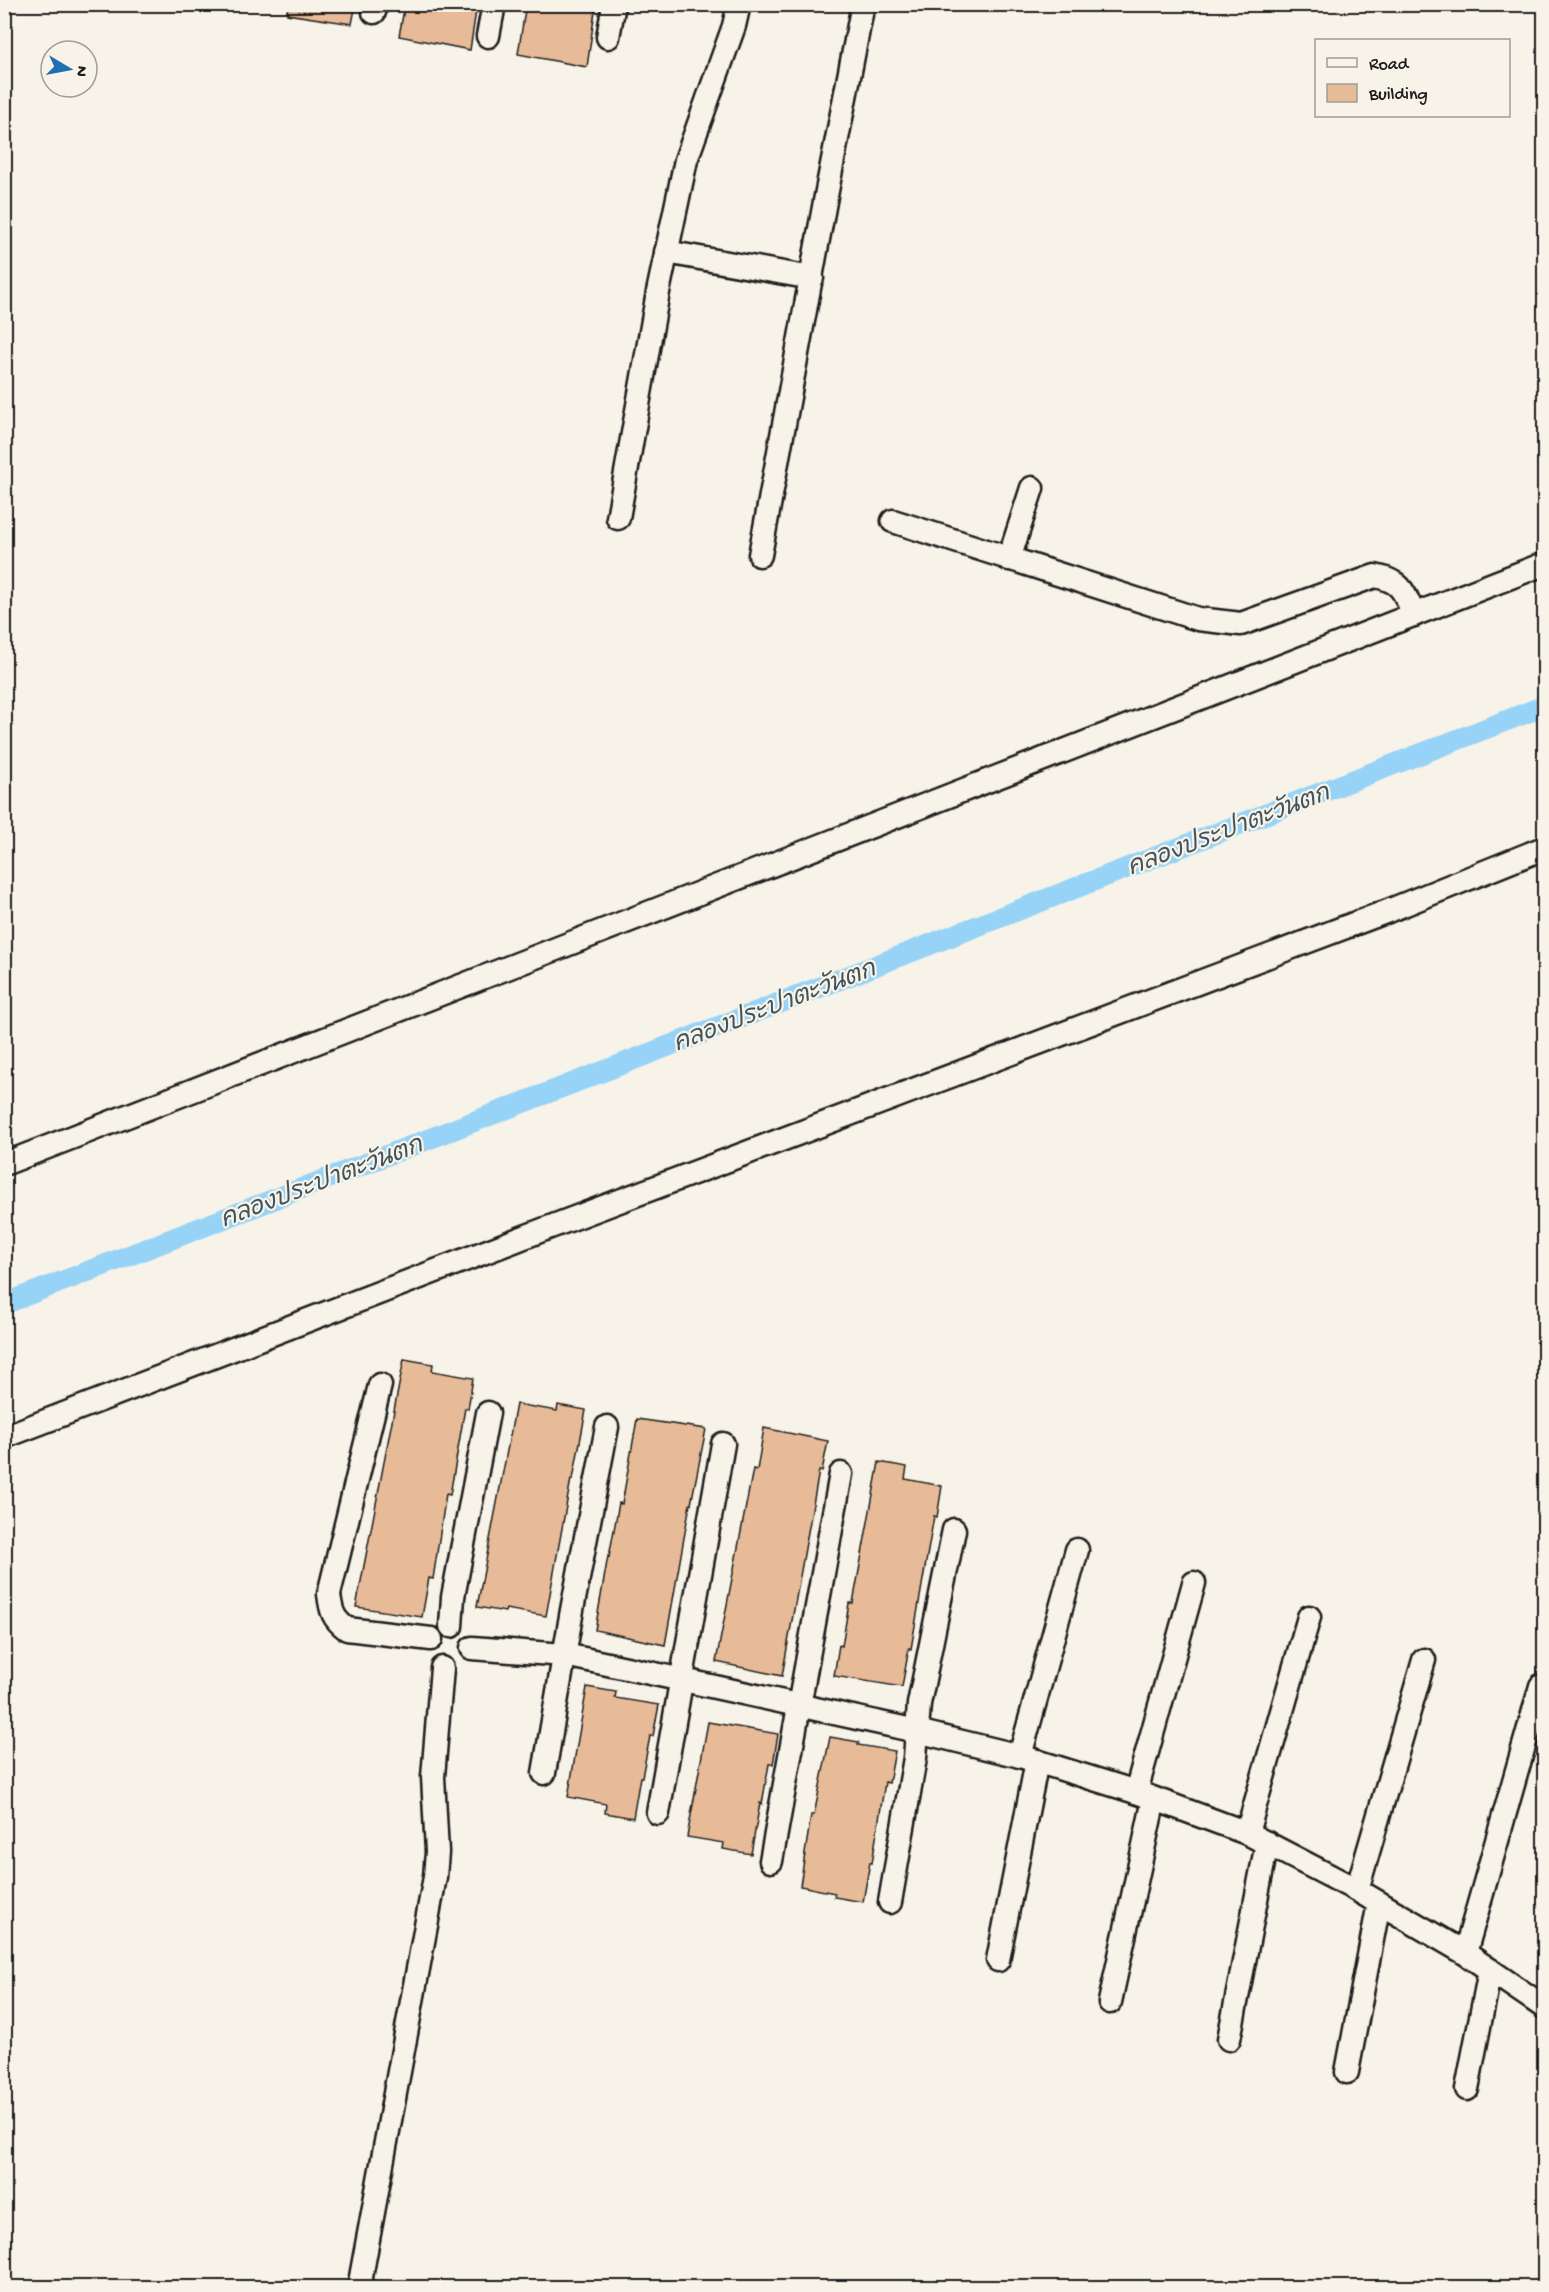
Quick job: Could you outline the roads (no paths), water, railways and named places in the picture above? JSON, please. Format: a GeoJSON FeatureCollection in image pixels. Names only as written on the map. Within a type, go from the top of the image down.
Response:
{"type":"FeatureCollection","features":[{"type":"Feature","properties":{"kind":"street"},"geometry":{"type":"LineString","coordinates":[[488,36],[494,4]]}},
{"type":"Feature","properties":{"kind":"street"},"geometry":{"type":"LineString","coordinates":[[608,37],[614,4]]}},
{"type":"Feature","properties":{"kind":"street"},"geometry":{"type":"LineString","coordinates":[[618,518],[666,252],[686,160],[734,26],[739,4]]}},
{"type":"Feature","properties":{"kind":"street"},"geometry":{"type":"LineString","coordinates":[[760,555],[863,4]]}},
{"type":"Feature","properties":{"kind":"street"},"geometry":{"type":"LineString","coordinates":[[666,252],[812,278]]}},
{"type":"Feature","properties":{"kind":"street"},"geometry":{"type":"LineString","coordinates":[[1009,559],[1032,488]]}},
{"type":"Feature","properties":{"kind":"street"},"geometry":{"type":"LineString","coordinates":[[893,521],[1198,619],[1241,624],[1375,576],[1398,583],[1414,615]]}},
{"type":"Feature","properties":{"kind":"street"},"geometry":{"type":"LineString","coordinates":[[4,1164],[1545,564]]}},
{"type":"Feature","properties":{"kind":"street"},"geometry":{"type":"LineString","coordinates":[[4,1437],[534,1233],[1388,911],[1545,848]]}},
{"type":"Feature","properties":{"kind":"street"},"geometry":{"type":"LineString","coordinates":[[380,1385],[328,1594],[331,1611],[336,1622],[348,1629],[431,1639]]}},
{"type":"Feature","properties":{"kind":"street"},"geometry":{"type":"LineString","coordinates":[[451,1626],[453,1597],[488,1413]]}},
{"type":"Feature","properties":{"kind":"street"},"geometry":{"type":"LineString","coordinates":[[544,1773],[572,1610],[608,1427]]}},
{"type":"Feature","properties":{"kind":"street"},"geometry":{"type":"LineString","coordinates":[[658,1813],[723,1444]]}},
{"type":"Feature","properties":{"kind":"street"},"geometry":{"type":"LineString","coordinates":[[771,1861],[842,1474]]}},
{"type":"Feature","properties":{"kind":"street"},"geometry":{"type":"LineString","coordinates":[[890,1902],[915,1758],[919,1704],[954,1530]]}},
{"type":"Feature","properties":{"kind":"street"},"geometry":{"type":"LineString","coordinates":[[998,1960],[1028,1758],[1077,1550]]}},
{"type":"Feature","properties":{"kind":"street"},"geometry":{"type":"LineString","coordinates":[[1110,2002],[1145,1795],[1194,1582]]}},
{"type":"Feature","properties":{"kind":"street"},"geometry":{"type":"LineString","coordinates":[[1246,1833],[1309,1617]]}},
{"type":"Feature","properties":{"kind":"street"},"geometry":{"type":"LineString","coordinates":[[451,1626],[459,1628],[471,1640],[470,1656],[466,1663],[450,1669],[442,1668],[431,1656],[429,1647],[431,1639],[436,1632],[451,1626]]}},
{"type":"Feature","properties":{"kind":"street"},"geometry":{"type":"LineString","coordinates":[[472,1648],[565,1655],[917,1731],[1028,1758],[1145,1795],[1246,1833],[1357,1890],[1465,1953],[1545,2007]]}},
{"type":"Feature","properties":{"kind":"street"},"geometry":{"type":"LineString","coordinates":[[1357,1890],[1424,1660]]}},
{"type":"Feature","properties":{"kind":"street"},"geometry":{"type":"LineString","coordinates":[[359,2288],[435,1877],[437,1852],[433,1777],[442,1668]]}},
{"type":"Feature","properties":{"kind":"street"},"geometry":{"type":"LineString","coordinates":[[1465,1953],[1541,1686]]}},
{"type":"Feature","properties":{"kind":"street"},"geometry":{"type":"LineString","coordinates":[[1229,2039],[1267,1843]]}},
{"type":"Feature","properties":{"kind":"street"},"geometry":{"type":"LineString","coordinates":[[1347,2072],[1380,1903]]}},
{"type":"Feature","properties":{"kind":"street"},"geometry":{"type":"LineString","coordinates":[[1467,2089],[1490,1970]]}},
{"type":"Feature","properties":{"kind":"waterway","name":"คลองประปาตะวันตก"},"geometry":{"type":"LineString","coordinates":[[4,1304],[1544,706]]}}]}
